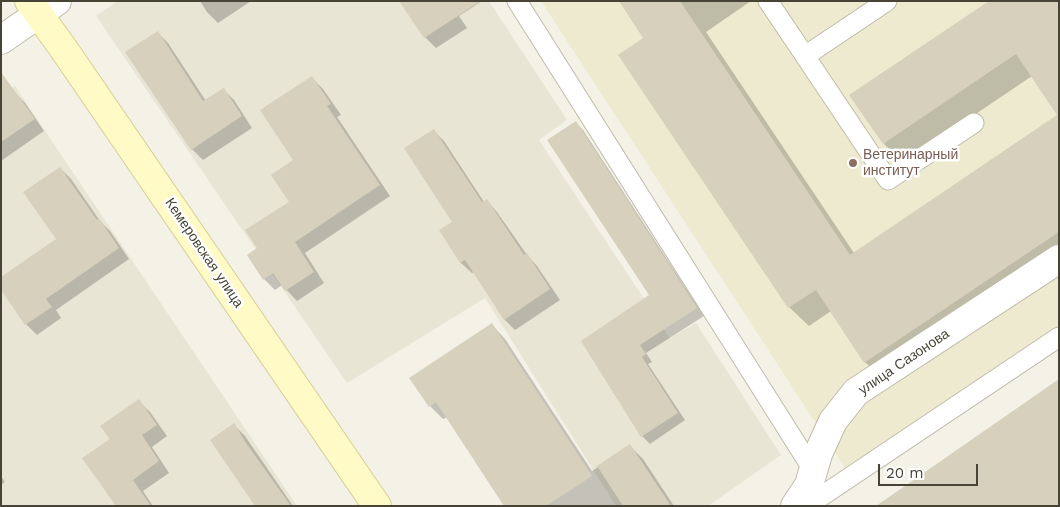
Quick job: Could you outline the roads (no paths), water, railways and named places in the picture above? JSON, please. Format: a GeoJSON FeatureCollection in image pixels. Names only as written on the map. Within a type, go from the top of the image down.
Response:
{"type":"FeatureCollection","features":[{"type":"Feature","properties":{"kind":"main road","name":"Кемеровская улица"},"geometry":{"type":"LineString","coordinates":[[41,6],[69,56],[377,506]]}},
{"type":"Feature","properties":{"kind":"street"},"geometry":{"type":"LineString","coordinates":[[1,40],[41,6]]}},
{"type":"Feature","properties":{"kind":"street","name":"улица Сазонова"},"geometry":{"type":"LineString","coordinates":[[795,506],[808,485],[818,454],[833,421],[856,392],[1059,260]]}},
{"type":"Feature","properties":{"kind":"lane"},"geometry":{"type":"LineString","coordinates":[[517,1],[813,470]]}},
{"type":"Feature","properties":{"kind":"lane"},"geometry":{"type":"LineString","coordinates":[[768,1],[888,180],[974,123]]}},
{"type":"Feature","properties":{"kind":"lane"},"geometry":{"type":"LineString","coordinates":[[805,56],[887,1]]}},
{"type":"Feature","properties":{"kind":"lane"},"geometry":{"type":"LineString","coordinates":[[807,506],[1059,337]]}},
{"type":"Feature","properties":{"kind":"place","name":"Ветеринарный институт"},"geometry":{"type":"Point","coordinates":[853,163]}}]}
